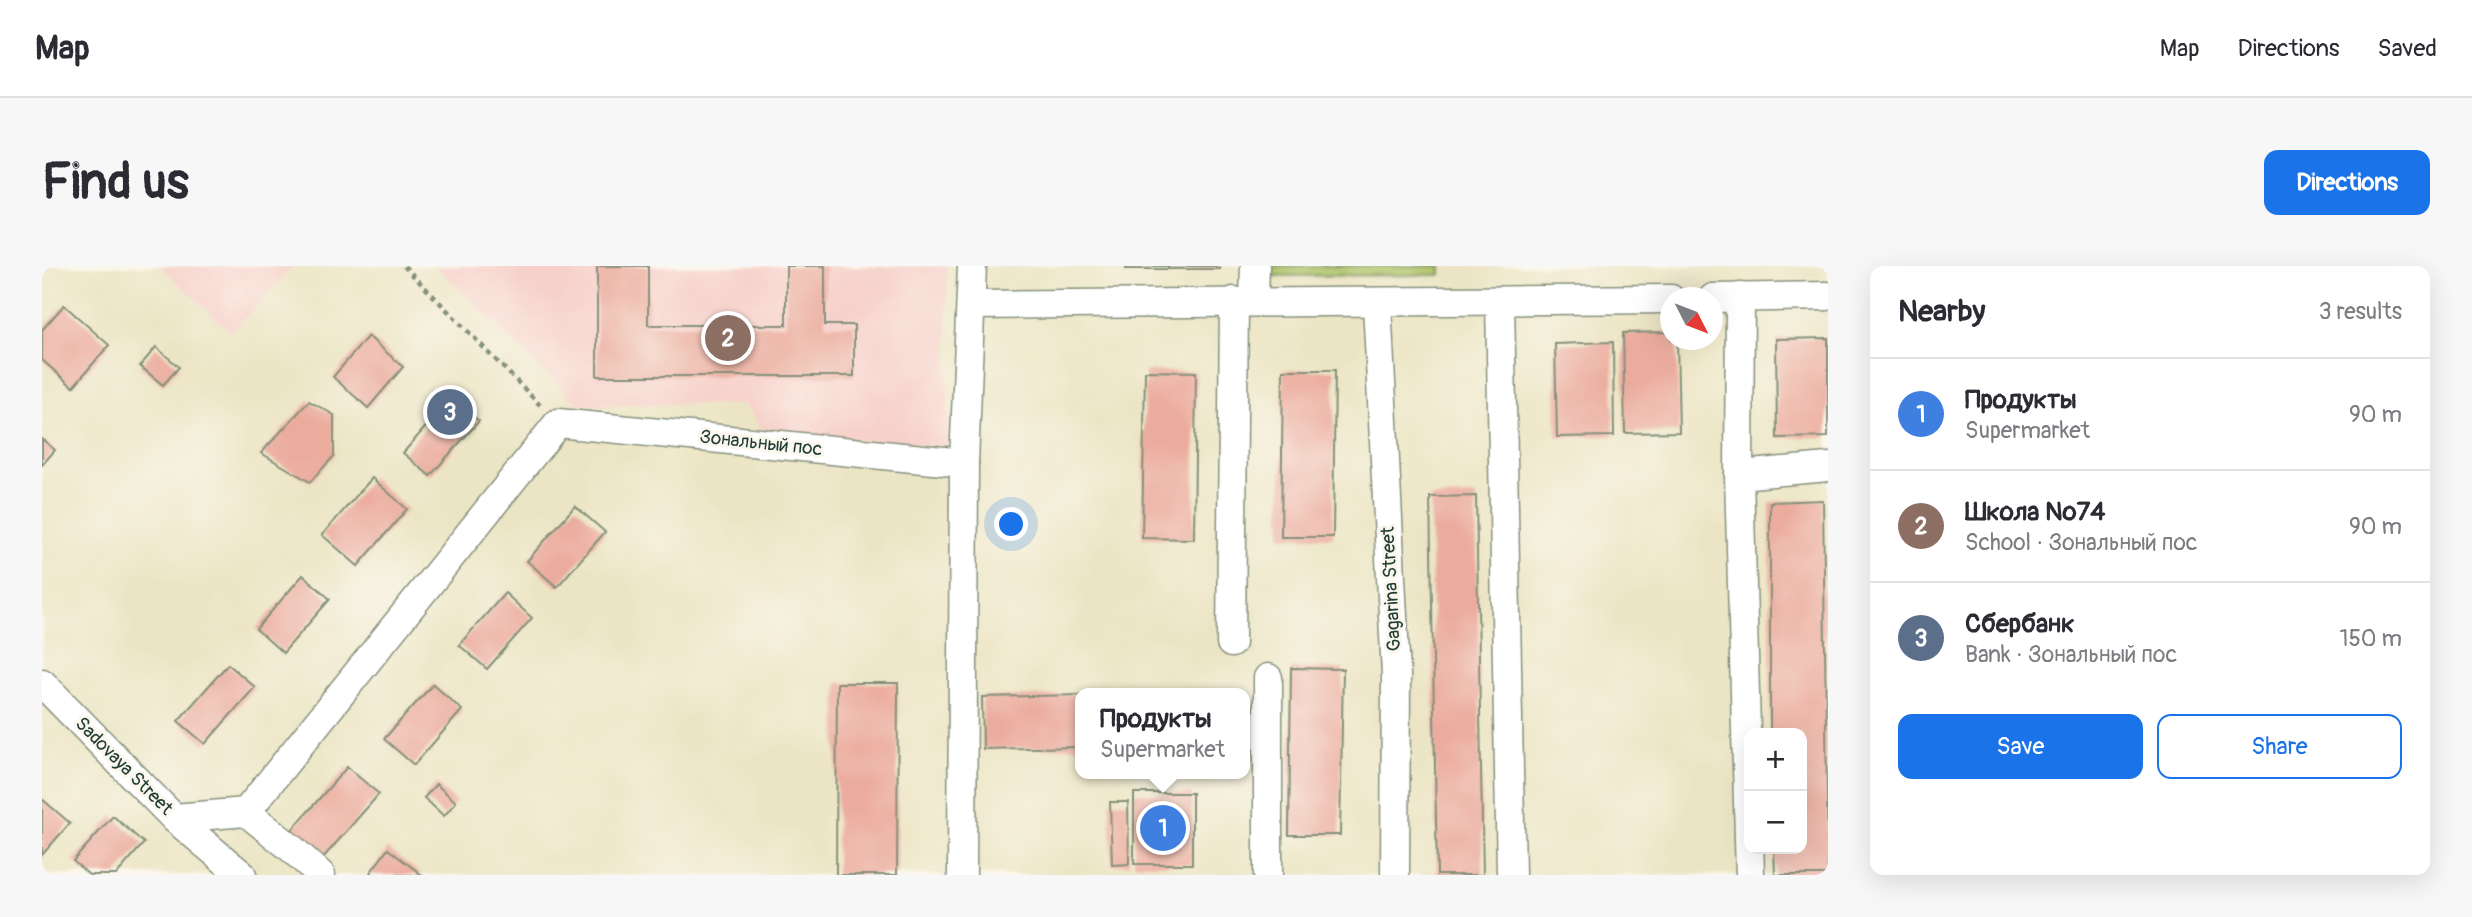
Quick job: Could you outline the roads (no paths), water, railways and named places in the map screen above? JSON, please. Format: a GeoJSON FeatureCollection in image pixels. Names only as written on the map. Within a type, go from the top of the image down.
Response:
{"type":"FeatureCollection","features":[{"type":"Feature","properties":{"kind":"street"},"geometry":{"type":"LineString","coordinates":[[961,875],[964,463],[972,266]]}},
{"type":"Feature","properties":{"kind":"street"},"geometry":{"type":"LineString","coordinates":[[1231,643],[1244,301],[1255,266]]}},
{"type":"Feature","properties":{"kind":"street"},"geometry":{"type":"LineString","coordinates":[[1723,298],[1828,296]]}},
{"type":"Feature","properties":{"kind":"street"},"geometry":{"type":"LineString","coordinates":[[1740,297],[1739,475],[1750,875]]}},
{"type":"Feature","properties":{"kind":"street"},"geometry":{"type":"LineString","coordinates":[[971,305],[1244,301],[1377,304],[1660,299]]}},
{"type":"Feature","properties":{"kind":"street"},"geometry":{"type":"LineString","coordinates":[[1500,302],[1511,875]]}},
{"type":"Feature","properties":{"kind":"street","name":"Gagarina Street"},"geometry":{"type":"LineString","coordinates":[[1377,304],[1396,675],[1395,875]]}},
{"type":"Feature","properties":{"kind":"street","name":"Зональный пос"},"geometry":{"type":"LineString","coordinates":[[246,813],[558,423],[964,463]]}},
{"type":"Feature","properties":{"kind":"street"},"geometry":{"type":"LineString","coordinates":[[1739,475],[1828,467]]}},
{"type":"Feature","properties":{"kind":"street"},"geometry":{"type":"LineString","coordinates":[[1268,678],[1268,875]]}},
{"type":"Feature","properties":{"kind":"street","name":"Sadovaya Street"},"geometry":{"type":"LineString","coordinates":[[42,683],[174,818],[246,813]]}},
{"type":"Feature","properties":{"kind":"street"},"geometry":{"type":"LineString","coordinates":[[246,813],[321,875]]}},
{"type":"Feature","properties":{"kind":"street"},"geometry":{"type":"LineString","coordinates":[[174,818],[242,875]]}},
{"type":"Feature","properties":{"kind":"place","name":"Школа №74"},"geometry":{"type":"Point","coordinates":[728,338]}},
{"type":"Feature","properties":{"kind":"place","name":"Сбербанк"},"geometry":{"type":"Point","coordinates":[450,412]}},
{"type":"Feature","properties":{"kind":"place","name":"Продукты"},"geometry":{"type":"Point","coordinates":[1163,828]}}]}
